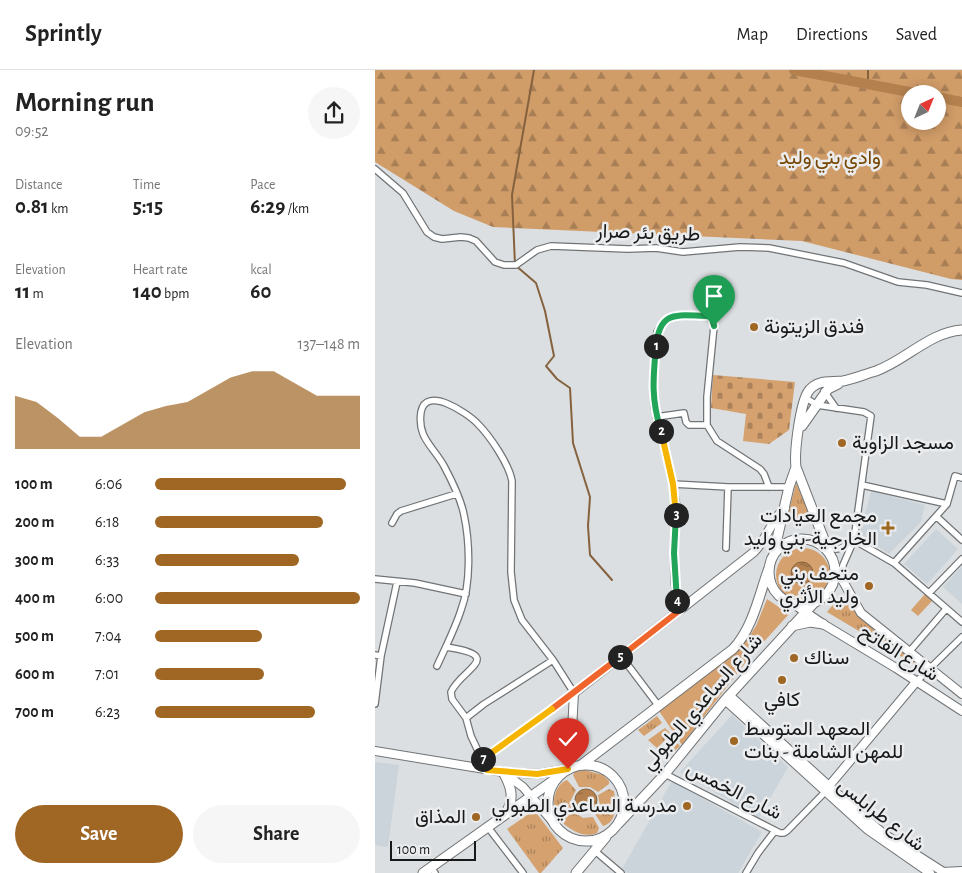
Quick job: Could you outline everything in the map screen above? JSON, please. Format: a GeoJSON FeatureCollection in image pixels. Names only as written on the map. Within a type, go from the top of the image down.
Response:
{"type":"FeatureCollection","features":[{"type":"Feature","properties":{"kind":"highway"},"geometry":{"type":"LineString","coordinates":[[769,568],[769,581],[773,590],[779,597],[795,605],[805,606],[813,604],[823,598],[830,590],[834,580],[835,568],[797,468],[795,457],[797,434],[806,398],[810,390],[820,383],[843,381],[877,370],[939,336],[962,330]]}},
{"type":"Feature","properties":{"kind":"highway"},"geometry":{"type":"LineString","coordinates":[[797,434],[825,392],[843,381]]}},
{"type":"Feature","properties":{"kind":"highway"},"geometry":{"type":"LineString","coordinates":[[581,765],[657,705],[733,649],[739,642],[750,626],[769,568],[789,487],[797,468]]}},
{"type":"Feature","properties":{"kind":"highway"},"geometry":{"type":"LineString","coordinates":[[772,557],[784,544],[796,539],[815,542],[825,548],[830,554]]}},
{"type":"Feature","properties":{"kind":"highway","name":"شارع الساعدي الطبولي"},"geometry":{"type":"LineString","coordinates":[[618,824],[665,774],[727,697],[813,604]]}},
{"type":"Feature","properties":{"kind":"highway"},"geometry":{"type":"LineString","coordinates":[[791,626],[810,622],[823,624]]}},
{"type":"Feature","properties":{"kind":"highway"},"geometry":{"type":"LineString","coordinates":[[423,873],[433,870],[487,826],[569,768],[581,765],[599,766],[617,780],[621,787],[625,802],[622,817],[576,873]]}},
{"type":"Feature","properties":{"kind":"highway"},"geometry":{"type":"LineString","coordinates":[[503,772],[512,791],[512,800],[506,814]]}},
{"type":"Feature","properties":{"kind":"highway"},"geometry":{"type":"LineString","coordinates":[[558,777],[548,799],[554,823],[565,834],[580,840],[596,840],[609,833]]}},
{"type":"Feature","properties":{"kind":"main road"},"geometry":{"type":"LineString","coordinates":[[375,752],[503,772],[537,774],[569,768],[574,693],[754,552],[764,541],[777,515],[785,508]]}},
{"type":"Feature","properties":{"kind":"main road","name":"شارع الفاتح"},"geometry":{"type":"LineString","coordinates":[[835,568],[861,613],[962,694]]}},
{"type":"Feature","properties":{"kind":"main road","name":"شارع الفاتح"},"geometry":{"type":"LineString","coordinates":[[795,605],[962,711]]}},
{"type":"Feature","properties":{"kind":"main road"},"geometry":{"type":"LineString","coordinates":[[827,789],[916,682]]}},
{"type":"Feature","properties":{"kind":"main road","name":"شارع طرابلس"},"geometry":{"type":"LineString","coordinates":[[727,697],[827,789],[868,830],[928,872]]}},
{"type":"Feature","properties":{"kind":"main road"},"geometry":{"type":"LineString","coordinates":[[503,772],[523,787],[554,823]]}},
{"type":"Feature","properties":{"kind":"main road","name":"شارع طرابلس"},"geometry":{"type":"LineString","coordinates":[[827,789],[884,834],[943,872]]}},
{"type":"Feature","properties":{"kind":"main road"},"geometry":{"type":"LineString","coordinates":[[943,872],[961,871]]}},
{"type":"Feature","properties":{"kind":"street","name":"طريق بئر صرار"},"geometry":{"type":"LineString","coordinates":[[375,169],[403,193],[427,232],[441,239],[469,238],[475,241],[495,262],[504,265],[516,265],[545,246],[628,249],[656,248],[683,252],[740,247],[760,248],[844,263],[898,282],[927,285],[962,292]]}},
{"type":"Feature","properties":{"kind":"street"},"geometry":{"type":"LineString","coordinates":[[680,610],[675,588],[674,553],[677,509],[673,484],[656,417],[653,393],[657,332],[667,318],[674,316],[709,316],[712,318],[714,326],[707,397],[707,425],[717,441],[724,447],[765,474],[769,487]]}},
{"type":"Feature","properties":{"kind":"street"},"geometry":{"type":"LineString","coordinates":[[820,383],[836,408]]}},
{"type":"Feature","properties":{"kind":"street"},"geometry":{"type":"LineString","coordinates":[[806,398],[817,406],[864,412],[871,416],[854,540],[843,565],[841,580]]}},
{"type":"Feature","properties":{"kind":"street"},"geometry":{"type":"LineString","coordinates":[[437,666],[462,610],[468,578],[464,514],[443,465],[425,442],[421,430],[421,411],[426,403],[432,400],[439,400],[459,410],[478,424],[508,468],[513,481],[511,572],[514,600],[522,620],[553,660],[574,693],[483,759]]}},
{"type":"Feature","properties":{"kind":"street"},"geometry":{"type":"LineString","coordinates":[[656,417],[684,414],[689,425],[707,425]]}},
{"type":"Feature","properties":{"kind":"street"},"geometry":{"type":"LineString","coordinates":[[894,563],[947,504],[955,476],[962,478]]}},
{"type":"Feature","properties":{"kind":"street"},"geometry":{"type":"LineString","coordinates":[[673,484],[728,487],[789,487]]}},
{"type":"Feature","properties":{"kind":"street"},"geometry":{"type":"LineString","coordinates":[[862,485],[947,504]]}},
{"type":"Feature","properties":{"kind":"street"},"geometry":{"type":"LineString","coordinates":[[726,548],[728,487]]}},
{"type":"Feature","properties":{"kind":"street"},"geometry":{"type":"LineString","coordinates":[[392,523],[401,511],[456,494]]}},
{"type":"Feature","properties":{"kind":"street"},"geometry":{"type":"LineString","coordinates":[[937,517],[962,540]]}},
{"type":"Feature","properties":{"kind":"street"},"geometry":{"type":"LineString","coordinates":[[825,545],[838,550],[854,540]]}},
{"type":"Feature","properties":{"kind":"street"},"geometry":{"type":"LineString","coordinates":[[854,540],[894,563],[962,622]]}},
{"type":"Feature","properties":{"kind":"street"},"geometry":{"type":"LineString","coordinates":[[929,593],[962,559]]}},
{"type":"Feature","properties":{"kind":"street"},"geometry":{"type":"LineString","coordinates":[[375,579],[415,583],[466,594]]}},
{"type":"Feature","properties":{"kind":"street"},"geometry":{"type":"LineString","coordinates":[[375,704],[378,655],[397,582]]}},
{"type":"Feature","properties":{"kind":"street"},"geometry":{"type":"LineString","coordinates":[[909,652],[946,609]]}},
{"type":"Feature","properties":{"kind":"street"},"geometry":{"type":"LineString","coordinates":[[916,682],[962,637]]}},
{"type":"Feature","properties":{"kind":"street"},"geometry":{"type":"LineString","coordinates":[[446,647],[466,650],[476,657],[475,667],[451,692],[452,699],[466,718],[471,736],[487,770]]}},
{"type":"Feature","properties":{"kind":"street"},"geometry":{"type":"LineString","coordinates":[[621,656],[657,705]]}},
{"type":"Feature","properties":{"kind":"street"},"geometry":{"type":"LineString","coordinates":[[466,718],[553,660]]}},
{"type":"Feature","properties":{"kind":"street","name":"شارع الخمس"},"geometry":{"type":"LineString","coordinates":[[665,774],[774,832],[784,833],[827,789]]}},
{"type":"Feature","properties":{"kind":"street"},"geometry":{"type":"LineString","coordinates":[[487,826],[523,873]]}},
{"type":"Feature","properties":{"kind":"street"},"geometry":{"type":"LineString","coordinates":[[746,873],[757,853],[774,832]]}},
{"type":"Feature","properties":{"kind":"street"},"geometry":{"type":"LineString","coordinates":[[595,851],[621,873]]}},
{"type":"Feature","properties":{"kind":"shaded area","name":"مجمع العيادات الخارجية-بني وليد"},"geometry":{"type":"Polygon","coordinates":[[[871,491],[925,505],[921,522],[889,554],[860,534],[871,491]]]}},
{"type":"Feature","properties":{"kind":"shaded area"},"geometry":{"type":"Polygon","coordinates":[[[936,529],[958,549],[927,584],[904,564],[936,529]]]}},
{"type":"Feature","properties":{"kind":"shaded area"},"geometry":{"type":"Polygon","coordinates":[[[962,566],[962,604],[943,587],[962,566]]]}},
{"type":"Feature","properties":{"kind":"shaded area","name":"المعهد المتوسط للمهن الشاملة - بنات"},"geometry":{"type":"Polygon","coordinates":[[[732,715],[788,767],[759,818],[680,772],[732,715]]]}},
{"type":"Feature","properties":{"kind":"shaded area"},"geometry":{"type":"Polygon","coordinates":[[[375,762],[399,765],[388,847],[375,845],[375,762]]]}},
{"type":"Feature","properties":{"kind":"shaded area","name":"مدرسة الساعدي الطبولي"},"geometry":{"type":"Polygon","coordinates":[[[672,781],[762,832],[738,873],[628,873],[622,869],[672,781]]]}},
{"type":"Feature","properties":{"kind":"green space","name":"وادي بني وليد"},"geometry":{"type":"Polygon","coordinates":[[[375,70],[962,70],[962,280],[951,279],[802,241],[493,227],[454,211],[375,162],[375,70]]]}},
{"type":"Feature","properties":{"kind":"green space"},"geometry":{"type":"Polygon","coordinates":[[[713,375],[795,382],[789,430],[769,444],[743,441],[746,414],[711,408],[713,375]]]}},
{"type":"Feature","properties":{"kind":"green space"},"geometry":{"type":"Polygon","coordinates":[[[796,483],[812,520],[786,523],[796,483]]]}},
{"type":"Feature","properties":{"kind":"green space"},"geometry":{"type":"Polygon","coordinates":[[[798,548],[808,548],[818,552],[826,560],[830,575],[826,590],[818,598],[808,602],[798,602],[788,598],[780,590],[776,580],[776,570],[780,560],[788,552],[798,548]]]}},
{"type":"Feature","properties":{"kind":"green space"},"geometry":{"type":"Polygon","coordinates":[[[925,594],[932,601],[918,616],[911,610],[925,594]]]}},
{"type":"Feature","properties":{"kind":"green space"},"geometry":{"type":"Polygon","coordinates":[[[840,596],[859,616],[916,663],[914,664],[827,612],[840,596]]]}},
{"type":"Feature","properties":{"kind":"green space"},"geometry":{"type":"Polygon","coordinates":[[[767,599],[789,614],[749,658],[682,745],[659,711],[722,663],[746,641],[756,626],[767,599]]]}},
{"type":"Feature","properties":{"kind":"green space"},"geometry":{"type":"Polygon","coordinates":[[[657,716],[662,723],[644,736],[638,730],[657,716]]]}},
{"type":"Feature","properties":{"kind":"green space"},"geometry":{"type":"Polygon","coordinates":[[[665,728],[671,734],[657,748],[648,740],[665,728]]]}},
{"type":"Feature","properties":{"kind":"green space"},"geometry":{"type":"Polygon","coordinates":[[[673,738],[680,746],[667,758],[661,753],[673,738]]]}},
{"type":"Feature","properties":{"kind":"green space"},"geometry":{"type":"Polygon","coordinates":[[[585,770],[603,775],[609,781],[609,784],[598,792],[590,787],[579,787],[573,775],[575,772],[585,770]]]}},
{"type":"Feature","properties":{"kind":"green space"},"geometry":{"type":"Polygon","coordinates":[[[567,780],[576,790],[571,800],[572,809],[560,817],[555,808],[554,797],[559,786],[567,780]]]}},
{"type":"Feature","properties":{"kind":"green space"},"geometry":{"type":"Polygon","coordinates":[[[609,789],[614,791],[615,812],[611,821],[603,826],[595,814],[600,806],[598,795],[609,789]]]}},
{"type":"Feature","properties":{"kind":"green space"},"geometry":{"type":"Polygon","coordinates":[[[534,810],[563,848],[541,873],[539,873],[507,829],[534,810]]]}},
{"type":"Feature","properties":{"kind":"green space"},"geometry":{"type":"Polygon","coordinates":[[[574,812],[583,818],[593,817],[599,828],[597,833],[588,835],[580,833],[564,824],[563,819],[574,812]]]}},
{"type":"Feature","properties":{"kind":"water"},"geometry":{"type":"Polygon","coordinates":[[[802,562],[812,569],[813,573],[806,583],[802,584],[792,577],[791,573],[798,563],[802,562]]]}},
{"type":"Feature","properties":{"kind":"water"},"geometry":{"type":"Polygon","coordinates":[[[586,789],[596,796],[597,800],[590,810],[586,811],[576,804],[575,800],[582,790],[586,789]]]}},
{"type":"Feature","properties":{"kind":"waterway"},"geometry":{"type":"LineString","coordinates":[[534,70],[512,195],[515,265],[536,283],[545,311],[554,356],[546,366],[557,379],[570,388],[573,443],[590,497],[588,526],[590,555],[612,580]]}},
{"type":"Feature","properties":{"kind":"waterway","name":"وادي بني وليد"},"geometry":{"type":"LineString","coordinates":[[794,70],[901,90]]}},
{"type":"Feature","properties":{"kind":"waterway"},"geometry":{"type":"LineString","coordinates":[[868,70],[868,84]]}},
{"type":"Feature","properties":{"kind":"waterway","name":"وادي بني وليد"},"geometry":{"type":"LineString","coordinates":[[946,99],[962,102]]}},
{"type":"Feature","properties":{"kind":"place","name":"فندق الزيتونة"},"geometry":{"type":"Point","coordinates":[754,327]}},
{"type":"Feature","properties":{"kind":"place","name":"مسجد الزاوية"},"geometry":{"type":"Point","coordinates":[842,443]}},
{"type":"Feature","properties":{"kind":"place","name":"مجمع العيادات الخارجية-بني وليد"},"geometry":{"type":"Point","coordinates":[888,528]}},
{"type":"Feature","properties":{"kind":"place","name":"متحف بني وليد الأثري"},"geometry":{"type":"Point","coordinates":[869,586]}},
{"type":"Feature","properties":{"kind":"place","name":"سناك"},"geometry":{"type":"Point","coordinates":[794,658]}},
{"type":"Feature","properties":{"kind":"place","name":"كافي"},"geometry":{"type":"Point","coordinates":[782,680]}},
{"type":"Feature","properties":{"kind":"place","name":"المعهد المتوسط للمهن الشاملة - بنات"},"geometry":{"type":"Point","coordinates":[734,741]}},
{"type":"Feature","properties":{"kind":"place","name":"مدرسة الساعدي الطبولي"},"geometry":{"type":"Point","coordinates":[687,806]}},
{"type":"Feature","properties":{"kind":"place","name":"المذاق"},"geometry":{"type":"Point","coordinates":[476,817]}},
{"type":"Feature","properties":{"kind":"route"},"geometry":{"type":"LineString","coordinates":[[568,769],[537,774],[487,770],[483,759],[574,693],[680,610],[677,604],[675,588],[674,553],[677,509],[673,484],[654,406],[653,375],[657,332],[667,318],[674,316],[709,316],[714,322],[714,326]]}}]}
